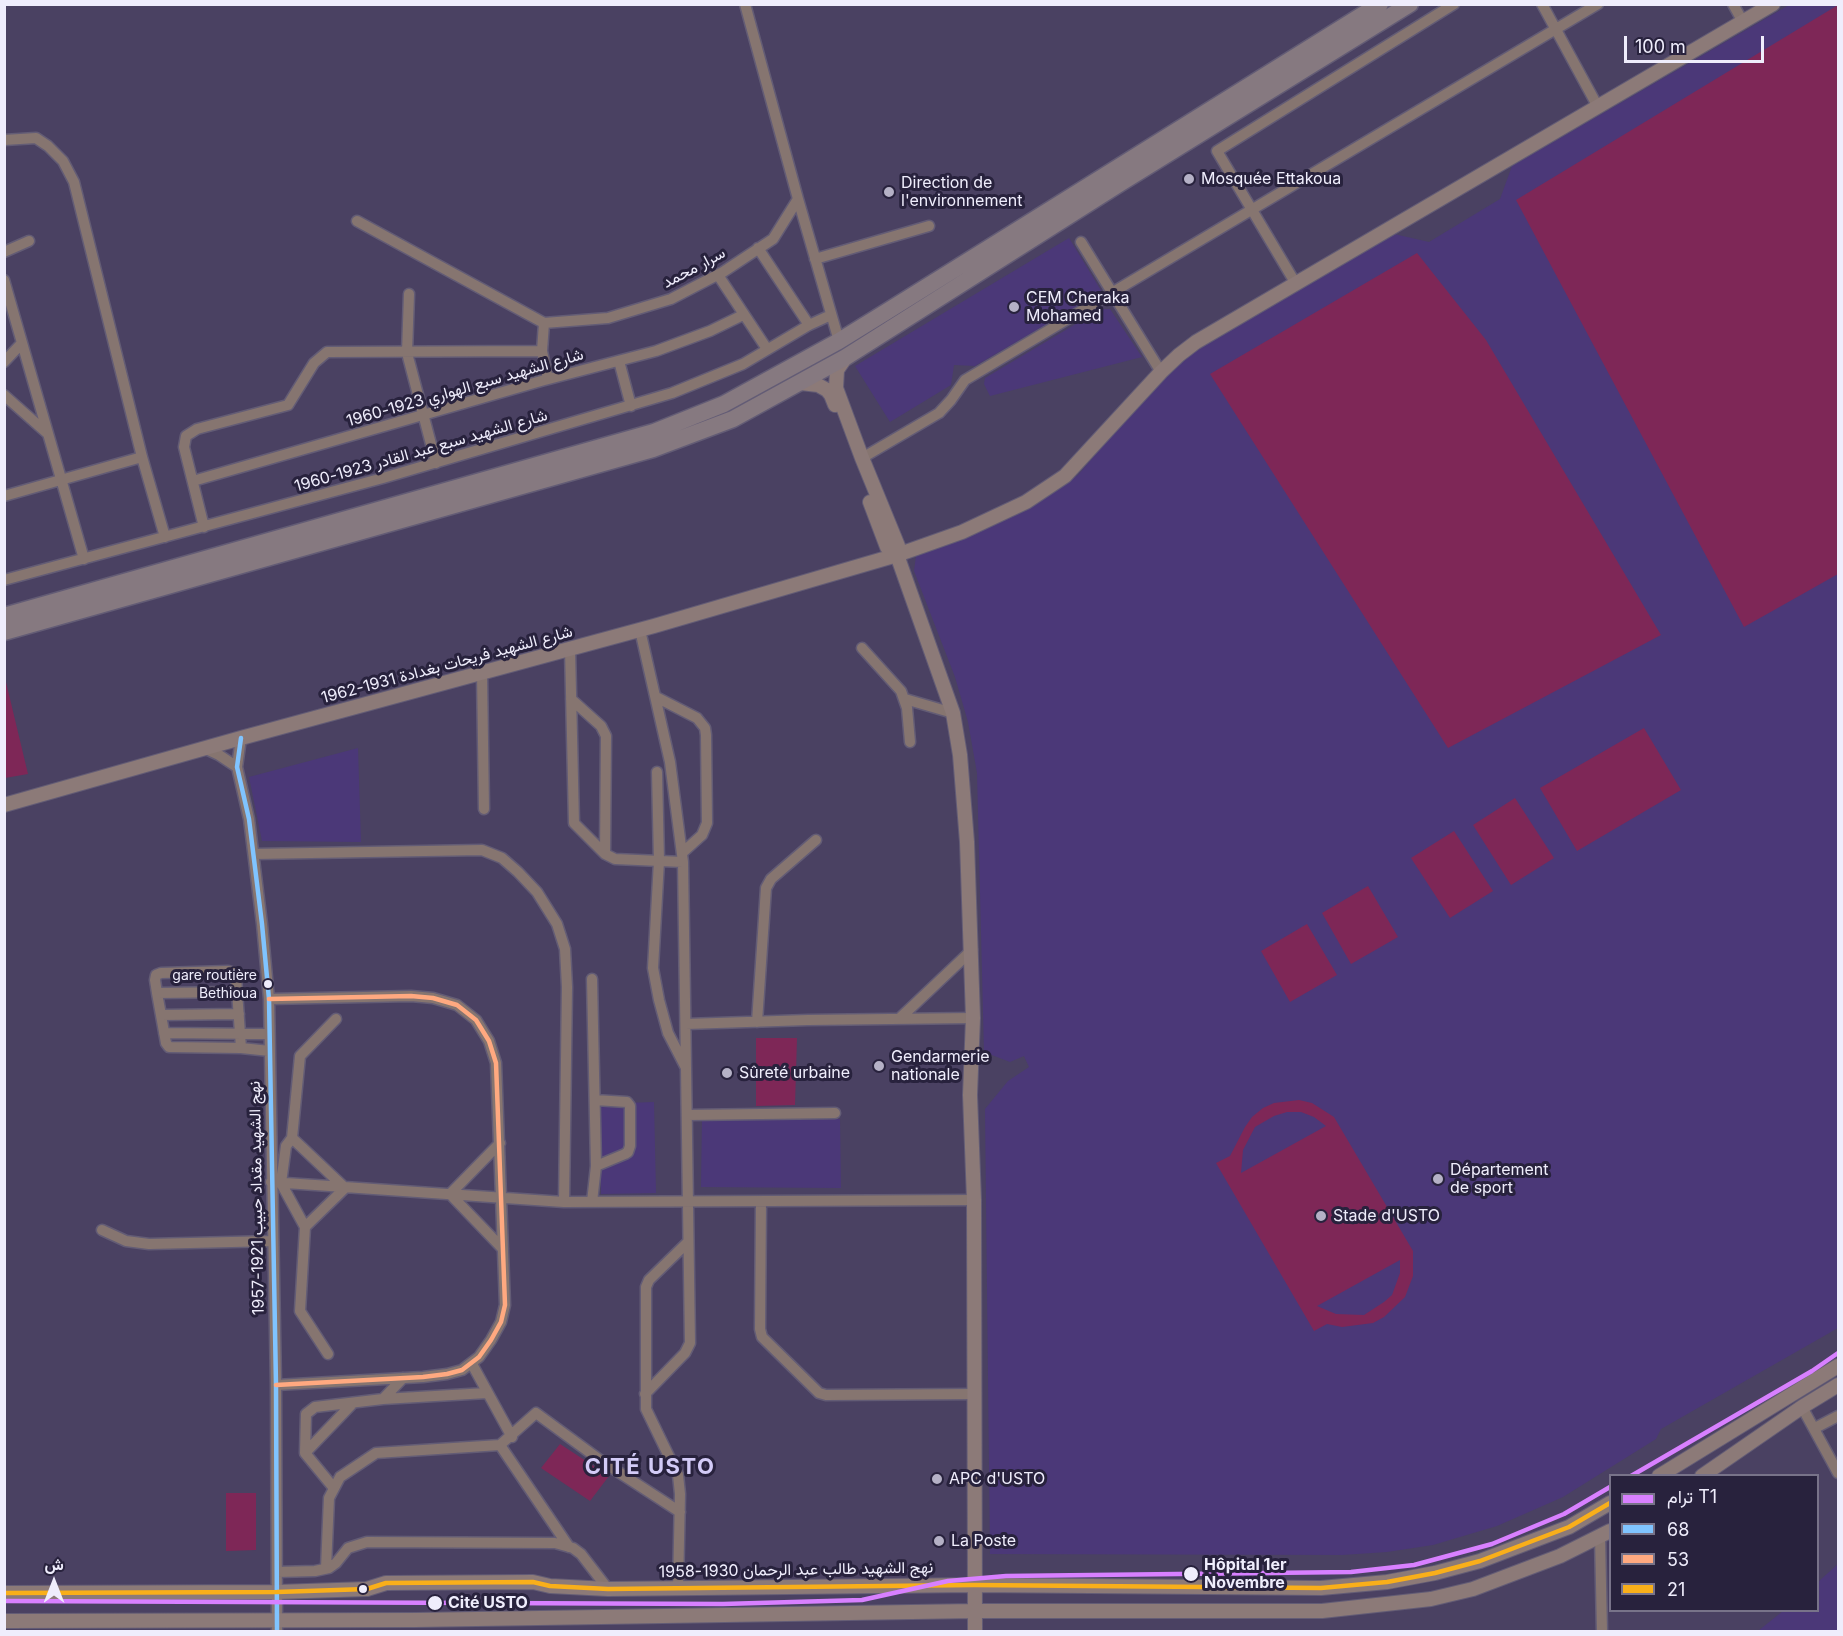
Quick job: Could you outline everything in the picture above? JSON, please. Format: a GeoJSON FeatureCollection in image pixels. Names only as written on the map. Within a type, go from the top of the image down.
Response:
{"type":"FeatureCollection","features":[{"type":"Feature","properties":{"kind":"highway"},"geometry":{"type":"LineString","coordinates":[[4,632],[653,449],[733,419],[801,383],[842,349],[1380,4]]}},
{"type":"Feature","properties":{"kind":"highway"},"geometry":{"type":"LineString","coordinates":[[4,616],[654,432],[724,404],[842,349],[1119,184],[1410,4]]}},
{"type":"Feature","properties":{"kind":"main road","name":"شارع الشهيد فريحات بغدادة 1931-1962"},"geometry":{"type":"LineString","coordinates":[[4,805],[640,630],[897,555],[962,532],[1026,502],[1049,488],[1083,459],[1161,372],[1196,342],[1773,4]]}},
{"type":"Feature","properties":{"kind":"main road"},"geometry":{"type":"LineString","coordinates":[[842,349],[836,388],[887,547],[897,555],[953,713],[965,801],[973,1018],[970,1095],[974,1200],[975,1632]]}},
{"type":"Feature","properties":{"kind":"main road"},"geometry":{"type":"LineString","coordinates":[[801,383],[818,385],[831,395],[858,460]]}},
{"type":"Feature","properties":{"kind":"main road"},"geometry":{"type":"LineString","coordinates":[[1662,1474],[1839,1366]]}},
{"type":"Feature","properties":{"kind":"main road"},"geometry":{"type":"LineString","coordinates":[[1705,1474],[1802,1407],[1839,1385]]}},
{"type":"Feature","properties":{"kind":"main road","name":"نهج الشهيد طالب عبد الرحمان 1930-1958"},"geometry":{"type":"LineString","coordinates":[[4,1593],[277,1592],[367,1589],[386,1583],[533,1582],[550,1587],[608,1588],[974,1585],[1321,1588],[1387,1582],[1480,1561],[1569,1527],[1609,1504]]}},
{"type":"Feature","properties":{"kind":"main road"},"geometry":{"type":"LineString","coordinates":[[4,1621],[277,1626],[974,1611],[1322,1611],[1431,1599],[1473,1589],[1519,1573],[1605,1533]]}},
{"type":"Feature","properties":{"kind":"street"},"geometry":{"type":"LineString","coordinates":[[745,4],[842,349]]}},
{"type":"Feature","properties":{"kind":"street"},"geometry":{"type":"LineString","coordinates":[[1296,284],[1217,151],[1454,4]]}},
{"type":"Feature","properties":{"kind":"street"},"geometry":{"type":"LineString","coordinates":[[1542,4],[1598,107]]}},
{"type":"Feature","properties":{"kind":"street"},"geometry":{"type":"LineString","coordinates":[[858,460],[939,413],[965,380],[1598,4]]}},
{"type":"Feature","properties":{"kind":"street"},"geometry":{"type":"LineString","coordinates":[[1733,4],[1743,22]]}},
{"type":"Feature","properties":{"kind":"street"},"geometry":{"type":"LineString","coordinates":[[4,140],[36,138],[63,161],[74,182],[142,457],[165,537]]}},
{"type":"Feature","properties":{"kind":"street","name":"سرار محمد"},"geometry":{"type":"LineString","coordinates":[[544,322],[608,318],[671,300],[718,275],[773,238],[798,199]]}},
{"type":"Feature","properties":{"kind":"street"},"geometry":{"type":"LineString","coordinates":[[357,221],[544,322],[542,351],[548,379]]}},
{"type":"Feature","properties":{"kind":"street"},"geometry":{"type":"LineString","coordinates":[[815,259],[929,226]]}},
{"type":"Feature","properties":{"kind":"street"},"geometry":{"type":"LineString","coordinates":[[4,252],[29,241]]}},
{"type":"Feature","properties":{"kind":"street"},"geometry":{"type":"LineString","coordinates":[[1081,242],[1161,372]]}},
{"type":"Feature","properties":{"kind":"street"},"geometry":{"type":"LineString","coordinates":[[758,248],[809,325]]}},
{"type":"Feature","properties":{"kind":"street"},"geometry":{"type":"LineString","coordinates":[[718,275],[767,349]]}},
{"type":"Feature","properties":{"kind":"street"},"geometry":{"type":"LineString","coordinates":[[4,280],[84,560]]}},
{"type":"Feature","properties":{"kind":"street"},"geometry":{"type":"LineString","coordinates":[[409,294],[408,353],[436,463]]}},
{"type":"Feature","properties":{"kind":"street","name":"شارع الشهيد سبع الهواري 1923-1960"},"geometry":{"type":"LineString","coordinates":[[193,481],[548,379],[656,351],[710,331],[743,315]]}},
{"type":"Feature","properties":{"kind":"street","name":"شارع الشهيد سبع عبد القادر 1923-1960"},"geometry":{"type":"LineString","coordinates":[[4,580],[436,463],[672,393],[743,364],[809,325],[831,315]]}},
{"type":"Feature","properties":{"kind":"street"},"geometry":{"type":"LineString","coordinates":[[4,362],[22,343]]}},
{"type":"Feature","properties":{"kind":"street"},"geometry":{"type":"LineString","coordinates":[[204,527],[184,447],[186,436],[196,429],[288,405],[314,363],[327,352],[542,351]]}},
{"type":"Feature","properties":{"kind":"street"},"geometry":{"type":"LineString","coordinates":[[619,361],[631,406]]}},
{"type":"Feature","properties":{"kind":"street"},"geometry":{"type":"LineString","coordinates":[[4,394],[48,434]]}},
{"type":"Feature","properties":{"kind":"street"},"geometry":{"type":"LineString","coordinates":[[4,496],[142,457]]}},
{"type":"Feature","properties":{"kind":"street"},"geometry":{"type":"LineString","coordinates":[[640,630],[675,789],[683,857],[690,1343],[685,1353],[645,1394]]}},
{"type":"Feature","properties":{"kind":"street"},"geometry":{"type":"LineString","coordinates":[[862,648],[896,683],[905,699],[909,742]]}},
{"type":"Feature","properties":{"kind":"street"},"geometry":{"type":"LineString","coordinates":[[570,649],[572,819],[577,827],[606,854],[615,859],[658,861],[683,857],[702,835],[707,823],[705,728],[697,718],[656,697]]}},
{"type":"Feature","properties":{"kind":"street"},"geometry":{"type":"LineString","coordinates":[[482,673],[484,809]]}},
{"type":"Feature","properties":{"kind":"street"},"geometry":{"type":"LineString","coordinates":[[571,699],[601,726],[606,736],[606,854]]}},
{"type":"Feature","properties":{"kind":"street"},"geometry":{"type":"LineString","coordinates":[[905,699],[953,713]]}},
{"type":"Feature","properties":{"kind":"street"},"geometry":{"type":"LineString","coordinates":[[206,749],[219,754],[237,767],[241,738]]}},
{"type":"Feature","properties":{"kind":"street","name":"نهج الشهيد مقداد حبيب 1921-1957"},"geometry":{"type":"LineString","coordinates":[[237,767],[247,806],[254,854],[269,999],[276,1183],[273,1241],[277,1626]]}},
{"type":"Feature","properties":{"kind":"street"},"geometry":{"type":"LineString","coordinates":[[657,772],[658,861],[653,968],[668,1034],[687,1068]]}},
{"type":"Feature","properties":{"kind":"street"},"geometry":{"type":"LineString","coordinates":[[757,1022],[766,888],[771,879],[816,840]]}},
{"type":"Feature","properties":{"kind":"street"},"geometry":{"type":"LineString","coordinates":[[254,854],[482,850],[502,858],[537,892],[557,924],[565,949],[567,987],[564,1202]]}},
{"type":"Feature","properties":{"kind":"street"},"geometry":{"type":"LineString","coordinates":[[899,1019],[972,950]]}},
{"type":"Feature","properties":{"kind":"street"},"geometry":{"type":"LineString","coordinates":[[241,1048],[234,973],[228,971],[156,975],[160,1015],[166,1043],[169,1047],[241,1048],[270,1051]]}},
{"type":"Feature","properties":{"kind":"street"},"geometry":{"type":"LineString","coordinates":[[592,979],[596,1166],[592,1202]]}},
{"type":"Feature","properties":{"kind":"street"},"geometry":{"type":"LineString","coordinates":[[157,993],[237,992]]}},
{"type":"Feature","properties":{"kind":"street"},"geometry":{"type":"LineString","coordinates":[[269,999],[411,996],[433,998],[457,1005],[476,1020],[489,1041],[496,1063],[505,1305],[501,1322],[479,1357],[462,1370],[447,1374],[403,1378],[276,1385]]}},
{"type":"Feature","properties":{"kind":"street"},"geometry":{"type":"LineString","coordinates":[[160,1015],[239,1014]]}},
{"type":"Feature","properties":{"kind":"street"},"geometry":{"type":"LineString","coordinates":[[686,1024],[973,1018]]}},
{"type":"Feature","properties":{"kind":"street"},"geometry":{"type":"LineString","coordinates":[[328,1354],[300,1311],[305,1227],[276,1183],[286,1146],[292,1138],[300,1056],[336,1019]]}},
{"type":"Feature","properties":{"kind":"street"},"geometry":{"type":"LineString","coordinates":[[164,1033],[269,1034]]}},
{"type":"Feature","properties":{"kind":"street"},"geometry":{"type":"LineString","coordinates":[[595,1100],[627,1102],[630,1106],[628,1152],[596,1166]]}},
{"type":"Feature","properties":{"kind":"street"},"geometry":{"type":"LineString","coordinates":[[687,1115],[835,1113]]}},
{"type":"Feature","properties":{"kind":"street"},"geometry":{"type":"LineString","coordinates":[[292,1138],[345,1188]]}},
{"type":"Feature","properties":{"kind":"street"},"geometry":{"type":"LineString","coordinates":[[450,1194],[500,1143]]}},
{"type":"Feature","properties":{"kind":"street"},"geometry":{"type":"LineString","coordinates":[[276,1183],[564,1202],[974,1200]]}},
{"type":"Feature","properties":{"kind":"street"},"geometry":{"type":"LineString","coordinates":[[305,1227],[345,1188]]}},
{"type":"Feature","properties":{"kind":"street"},"geometry":{"type":"LineString","coordinates":[[450,1194],[503,1249]]}},
{"type":"Feature","properties":{"kind":"street"},"geometry":{"type":"LineString","coordinates":[[761,1202],[760,1329],[762,1337],[819,1393],[826,1395],[975,1394]]}},
{"type":"Feature","properties":{"kind":"street"},"geometry":{"type":"LineString","coordinates":[[102,1230],[126,1241],[149,1244],[273,1241]]}},
{"type":"Feature","properties":{"kind":"street"},"geometry":{"type":"LineString","coordinates":[[678,1588],[680,1512],[678,1475],[646,1409],[646,1287],[649,1280],[688,1242]]}},
{"type":"Feature","properties":{"kind":"street"},"geometry":{"type":"LineString","coordinates":[[472,1364],[512,1437]]}},
{"type":"Feature","properties":{"kind":"street"},"geometry":{"type":"LineString","coordinates":[[383,1399],[403,1378]]}},
{"type":"Feature","properties":{"kind":"street"},"geometry":{"type":"LineString","coordinates":[[333,1487],[305,1453],[306,1414],[315,1407],[383,1399],[487,1393]]}},
{"type":"Feature","properties":{"kind":"street"},"geometry":{"type":"LineString","coordinates":[[305,1453],[353,1403]]}},
{"type":"Feature","properties":{"kind":"street"},"geometry":{"type":"LineString","coordinates":[[1802,1407],[1839,1473]]}},
{"type":"Feature","properties":{"kind":"street"},"geometry":{"type":"LineString","coordinates":[[326,1568],[329,1498],[340,1477],[376,1453],[500,1445],[537,1413],[600,1460],[680,1512]]}},
{"type":"Feature","properties":{"kind":"street"},"geometry":{"type":"LineString","coordinates":[[1815,1428],[1839,1416]]}},
{"type":"Feature","properties":{"kind":"street"},"geometry":{"type":"LineString","coordinates":[[500,1445],[569,1546]]}},
{"type":"Feature","properties":{"kind":"street"},"geometry":{"type":"LineString","coordinates":[[1602,1632],[1605,1533]]}},
{"type":"Feature","properties":{"kind":"street"},"geometry":{"type":"LineString","coordinates":[[277,1572],[315,1571],[326,1568],[336,1563],[348,1548],[367,1542],[555,1543],[569,1546],[581,1554],[608,1588]]}},
{"type":"Feature","properties":{"kind":"shaded area"},"geometry":{"type":"Polygon","coordinates":[[[1789,5],[1838,5],[1838,1328],[1661,1429],[1656,1439],[1563,1497],[1497,1526],[1433,1545],[1387,1552],[1342,1555],[990,1554],[985,1109],[1008,1081],[1029,1067],[1024,1056],[1010,1062],[984,1052],[977,773],[968,722],[955,677],[914,571],[916,556],[1078,475],[1157,382],[1201,347],[1394,234],[1429,242],[1500,199],[1512,166],[1789,5]]]}},
{"type":"Feature","properties":{"kind":"shaded area"},"geometry":{"type":"Polygon","coordinates":[[[1838,5],[1838,574],[1744,627],[1516,200],[1838,5]]]}},
{"type":"Feature","properties":{"kind":"shaded area","name":"CEM Cheraka Mohamed"},"geometry":{"type":"Polygon","coordinates":[[[1069,238],[1102,292],[975,366],[954,365],[951,385],[890,422],[855,366],[1069,238]]]}},
{"type":"Feature","properties":{"kind":"shaded area"},"geometry":{"type":"Polygon","coordinates":[[[1417,253],[1486,340],[1661,635],[1448,748],[1210,374],[1417,253]]]}},
{"type":"Feature","properties":{"kind":"shaded area"},"geometry":{"type":"Polygon","coordinates":[[[1101,309],[1110,309],[1142,357],[990,396],[984,384],[985,378],[1101,309]]]}},
{"type":"Feature","properties":{"kind":"shaded area"},"geometry":{"type":"Polygon","coordinates":[[[5,678],[28,774],[4,778],[5,678]]]}},
{"type":"Feature","properties":{"kind":"shaded area"},"geometry":{"type":"Polygon","coordinates":[[[1644,728],[1681,790],[1577,851],[1540,788],[1644,728]]]}},
{"type":"Feature","properties":{"kind":"shaded area"},"geometry":{"type":"Polygon","coordinates":[[[358,748],[361,842],[262,841],[249,777],[358,748]]]}},
{"type":"Feature","properties":{"kind":"shaded area"},"geometry":{"type":"Polygon","coordinates":[[[1515,798],[1554,858],[1511,885],[1473,825],[1515,798]]]}},
{"type":"Feature","properties":{"kind":"shaded area"},"geometry":{"type":"Polygon","coordinates":[[[1454,831],[1493,891],[1450,918],[1411,858],[1454,831]]]}},
{"type":"Feature","properties":{"kind":"shaded area"},"geometry":{"type":"Polygon","coordinates":[[[1368,886],[1398,937],[1351,964],[1322,913],[1368,886]]]}},
{"type":"Feature","properties":{"kind":"shaded area"},"geometry":{"type":"Polygon","coordinates":[[[1307,924],[1337,975],[1290,1002],[1261,951],[1307,924]]]}},
{"type":"Feature","properties":{"kind":"shaded area"},"geometry":{"type":"Polygon","coordinates":[[[756,1038],[797,1038],[795,1105],[756,1106],[756,1038]]]}},
{"type":"Feature","properties":{"kind":"shaded area","name":"Stade d'USTO"},"geometry":{"type":"Polygon","coordinates":[[[1299,1100],[1312,1103],[1334,1117],[1413,1251],[1413,1276],[1405,1297],[1384,1317],[1373,1323],[1342,1327],[1327,1324],[1314,1331],[1216,1163],[1230,1156],[1252,1117],[1274,1103],[1299,1100]],[[1287,1112],[1274,1116],[1255,1127],[1243,1150],[1241,1173],[1326,1126],[1314,1117],[1301,1112],[1287,1112]],[[1400,1260],[1317,1306],[1336,1314],[1364,1315],[1392,1295],[1400,1273],[1400,1260]]]}},
{"type":"Feature","properties":{"kind":"shaded area"},"geometry":{"type":"Polygon","coordinates":[[[654,1102],[656,1193],[601,1194],[600,1104],[654,1102]]]}},
{"type":"Feature","properties":{"kind":"shaded area"},"geometry":{"type":"Polygon","coordinates":[[[702,1118],[840,1119],[841,1188],[701,1187],[702,1118]]]}},
{"type":"Feature","properties":{"kind":"shaded area"},"geometry":{"type":"Polygon","coordinates":[[[560,1444],[609,1476],[590,1501],[541,1468],[560,1444]]]}},
{"type":"Feature","properties":{"kind":"shaded area"},"geometry":{"type":"Polygon","coordinates":[[[226,1493],[256,1493],[256,1550],[226,1551],[226,1493]]]}},
{"type":"Feature","properties":{"kind":"shaded area"},"geometry":{"type":"Polygon","coordinates":[[[1838,1564],[1838,1631],[1758,1631],[1782,1612],[1819,1612],[1819,1581],[1838,1564]]]}},
{"type":"Feature","properties":{"kind":"tram line","name":"T1"},"geometry":{"type":"LineString","coordinates":[[1634,1474],[1812,1371],[1838,1353]]}},
{"type":"Feature","properties":{"kind":"tram line","name":"T1"},"geometry":{"type":"LineString","coordinates":[[4,1601],[723,1604],[862,1600],[948,1581],[1006,1576],[1351,1572],[1414,1565],[1492,1544],[1564,1514],[1609,1488]]}},
{"type":"Feature","properties":{"kind":"transit line","name":"68"},"geometry":{"type":"LineString","coordinates":[[241,738],[237,767],[249,819],[269,999],[276,1385],[277,1632]]}},
{"type":"Feature","properties":{"kind":"transit line","name":"53"},"geometry":{"type":"LineString","coordinates":[[269,999],[411,996],[433,998],[457,1005],[476,1020],[489,1041],[496,1063],[505,1305],[501,1322],[491,1340],[479,1357],[462,1370],[423,1377],[276,1385]]}},
{"type":"Feature","properties":{"kind":"transit line","name":"21"},"geometry":{"type":"LineString","coordinates":[[4,1593],[277,1592],[367,1589],[386,1583],[533,1582],[550,1586],[608,1589],[974,1585],[1321,1588],[1387,1582],[1480,1561],[1569,1527],[1609,1504]]}},
{"type":"Feature","properties":{"kind":"place","name":"Mosquée Ettakoua"},"geometry":{"type":"Point","coordinates":[1189,179]}},
{"type":"Feature","properties":{"kind":"place","name":"Direction de l'environnement"},"geometry":{"type":"Point","coordinates":[889,192]}},
{"type":"Feature","properties":{"kind":"place","name":"CEM Cheraka Mohamed"},"geometry":{"type":"Point","coordinates":[1014,307]}},
{"type":"Feature","properties":{"kind":"place","name":"gare routière Bethioua"},"geometry":{"type":"Point","coordinates":[268,984]}},
{"type":"Feature","properties":{"kind":"place","name":"Gendarmerie nationale"},"geometry":{"type":"Point","coordinates":[879,1066]}},
{"type":"Feature","properties":{"kind":"place","name":"Sûreté urbaine"},"geometry":{"type":"Point","coordinates":[727,1073]}},
{"type":"Feature","properties":{"kind":"place","name":"Département de sport"},"geometry":{"type":"Point","coordinates":[1438,1179]}},
{"type":"Feature","properties":{"kind":"place","name":"Stade d'USTO"},"geometry":{"type":"Point","coordinates":[1321,1216]}},
{"type":"Feature","properties":{"kind":"place","name":"APC d'USTO"},"geometry":{"type":"Point","coordinates":[937,1479]}},
{"type":"Feature","properties":{"kind":"place","name":"La Poste"},"geometry":{"type":"Point","coordinates":[939,1541]}},
{"type":"Feature","properties":{"kind":"place","name":"Hôpital 1er Novembre"},"geometry":{"type":"Point","coordinates":[1191,1574]}},
{"type":"Feature","properties":{"kind":"place","name":"Cité USTO"},"geometry":{"type":"Point","coordinates":[435,1603]}},
{"type":"Feature","properties":{"kind":"district","name":"CITÉ USTO"},"geometry":{"type":"Point","coordinates":[650,1467]}}]}
